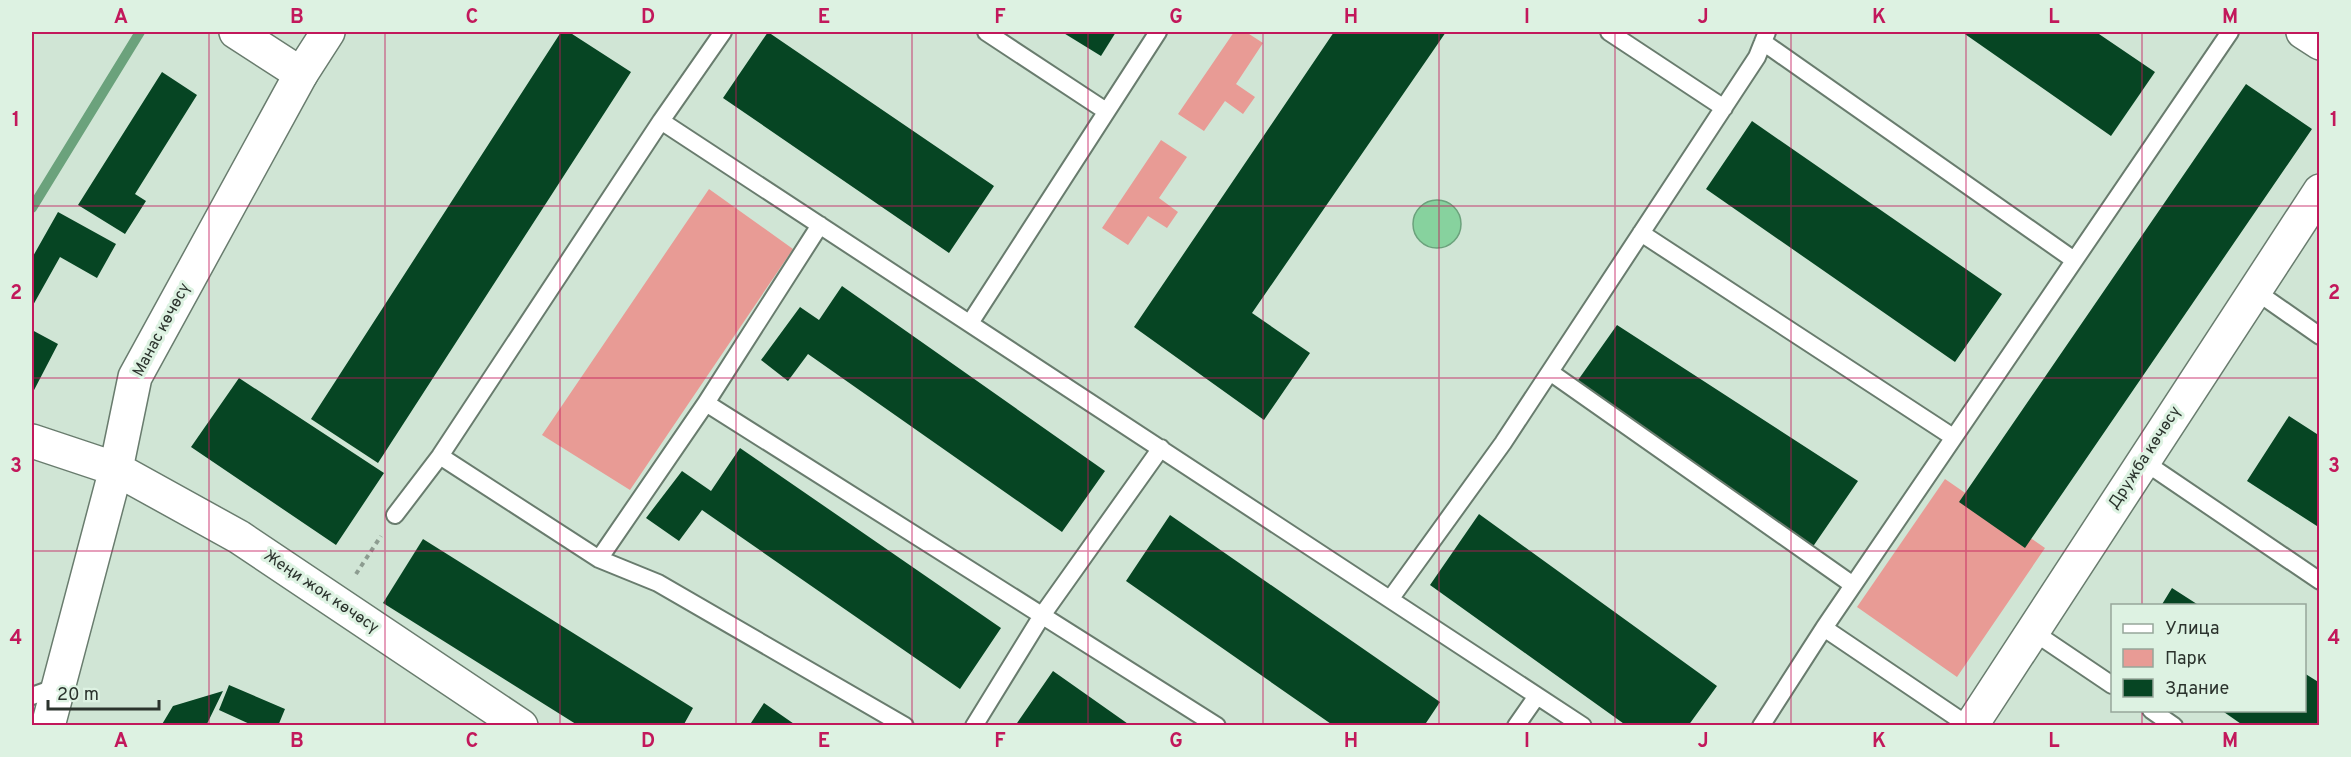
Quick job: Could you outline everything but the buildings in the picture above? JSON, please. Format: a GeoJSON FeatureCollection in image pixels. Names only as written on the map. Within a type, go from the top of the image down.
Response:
{"type":"FeatureCollection","features":[{"type":"Feature","properties":{"kind":"main road"},"geometry":{"type":"LineString","coordinates":[[237,32],[301,74]]}},
{"type":"Feature","properties":{"kind":"main road","name":"Манас көчөсү"},"geometry":{"type":"LineString","coordinates":[[48,726],[44,692],[116,469],[135,377],[301,74],[328,32]]}},
{"type":"Feature","properties":{"kind":"main road"},"geometry":{"type":"LineString","coordinates":[[2303,32],[2319,43]]}},
{"type":"Feature","properties":{"kind":"main road","name":"Дружба көчөсү"},"geometry":{"type":"LineString","coordinates":[[1970,726],[2319,191]]}},
{"type":"Feature","properties":{"kind":"main road","name":"Жеңи жок көчөсү"},"geometry":{"type":"LineString","coordinates":[[32,441],[116,469],[239,537],[521,726]]}},
{"type":"Feature","properties":{"kind":"lane"},"geometry":{"type":"LineString","coordinates":[[395,515],[440,456],[661,121],[723,32]]}},
{"type":"Feature","properties":{"kind":"lane"},"geometry":{"type":"LineString","coordinates":[[986,32],[1106,111]]}},
{"type":"Feature","properties":{"kind":"lane"},"geometry":{"type":"LineString","coordinates":[[970,323],[1158,32]]}},
{"type":"Feature","properties":{"kind":"lane"},"geometry":{"type":"LineString","coordinates":[[1609,32],[1724,108]]}},
{"type":"Feature","properties":{"kind":"lane"},"geometry":{"type":"LineString","coordinates":[[1761,726],[1953,437],[2230,32]]}},
{"type":"Feature","properties":{"kind":"lane"},"geometry":{"type":"LineString","coordinates":[[1391,598],[1503,443],[1757,57],[1765,37],[2074,260]]}},
{"type":"Feature","properties":{"kind":"lane"},"geometry":{"type":"LineString","coordinates":[[661,121],[1583,726]]}},
{"type":"Feature","properties":{"kind":"lane"},"geometry":{"type":"LineString","coordinates":[[599,559],[706,403],[820,225]]}},
{"type":"Feature","properties":{"kind":"lane"},"geometry":{"type":"LineString","coordinates":[[1641,233],[1953,437]]}},
{"type":"Feature","properties":{"kind":"lane"},"geometry":{"type":"LineString","coordinates":[[2254,290],[2319,336]]}},
{"type":"Feature","properties":{"kind":"lane"},"geometry":{"type":"LineString","coordinates":[[1550,372],[1853,585]]}},
{"type":"Feature","properties":{"kind":"lane"},"geometry":{"type":"LineString","coordinates":[[706,403],[1217,726]]}},
{"type":"Feature","properties":{"kind":"lane"},"geometry":{"type":"LineString","coordinates":[[974,726],[1043,614],[1161,448]]}},
{"type":"Feature","properties":{"kind":"lane"},"geometry":{"type":"LineString","coordinates":[[440,456],[599,559],[658,583],[904,726]]}},
{"type":"Feature","properties":{"kind":"lane"},"geometry":{"type":"LineString","coordinates":[[2143,461],[2319,581]]}},
{"type":"Feature","properties":{"kind":"lane"},"geometry":{"type":"LineString","coordinates":[[1824,628],[1970,726]]}},
{"type":"Feature","properties":{"kind":"lane"},"geometry":{"type":"LineString","coordinates":[[2032,631],[2111,684]]}},
{"type":"Feature","properties":{"kind":"lane"},"geometry":{"type":"LineString","coordinates":[[1516,726],[1537,696]]}},
{"type":"Feature","properties":{"kind":"lane"},"geometry":{"type":"LineString","coordinates":[[2153,712],[2174,726]]}},
{"type":"Feature","properties":{"kind":"path"},"geometry":{"type":"LineString","coordinates":[[338,603],[395,515]]}},
{"type":"Feature","properties":{"kind":"green space"},"geometry":{"type":"Polygon","coordinates":[[[1234,32],[1246,32],[1263,43],[1236,84],[1255,97],[1243,114],[1225,101],[1204,131],[1178,114],[1234,32]]]}},
{"type":"Feature","properties":{"kind":"green space"},"geometry":{"type":"Polygon","coordinates":[[[1161,140],[1187,157],[1159,198],[1178,212],[1167,228],[1148,216],[1128,245],[1102,228],[1161,140]]]}},
{"type":"Feature","properties":{"kind":"green space"},"geometry":{"type":"Polygon","coordinates":[[[709,189],[793,249],[630,490],[542,435],[709,189]]]}},
{"type":"Feature","properties":{"kind":"green space"},"geometry":{"type":"Polygon","coordinates":[[[1945,479],[2045,548],[1957,677],[1857,607],[1945,479]]]}},
{"type":"Feature","properties":{"kind":"shaded area"},"geometry":{"type":"Polygon","coordinates":[[[1432,200],[1442,200],[1454,207],[1461,219],[1461,229],[1454,241],[1442,248],[1432,248],[1417,237],[1413,229],[1413,219],[1424,204],[1432,200]]]}},
{"type":"Feature","properties":{"kind":"waterway"},"geometry":{"type":"LineString","coordinates":[[32,208],[140,32]]}}]}
